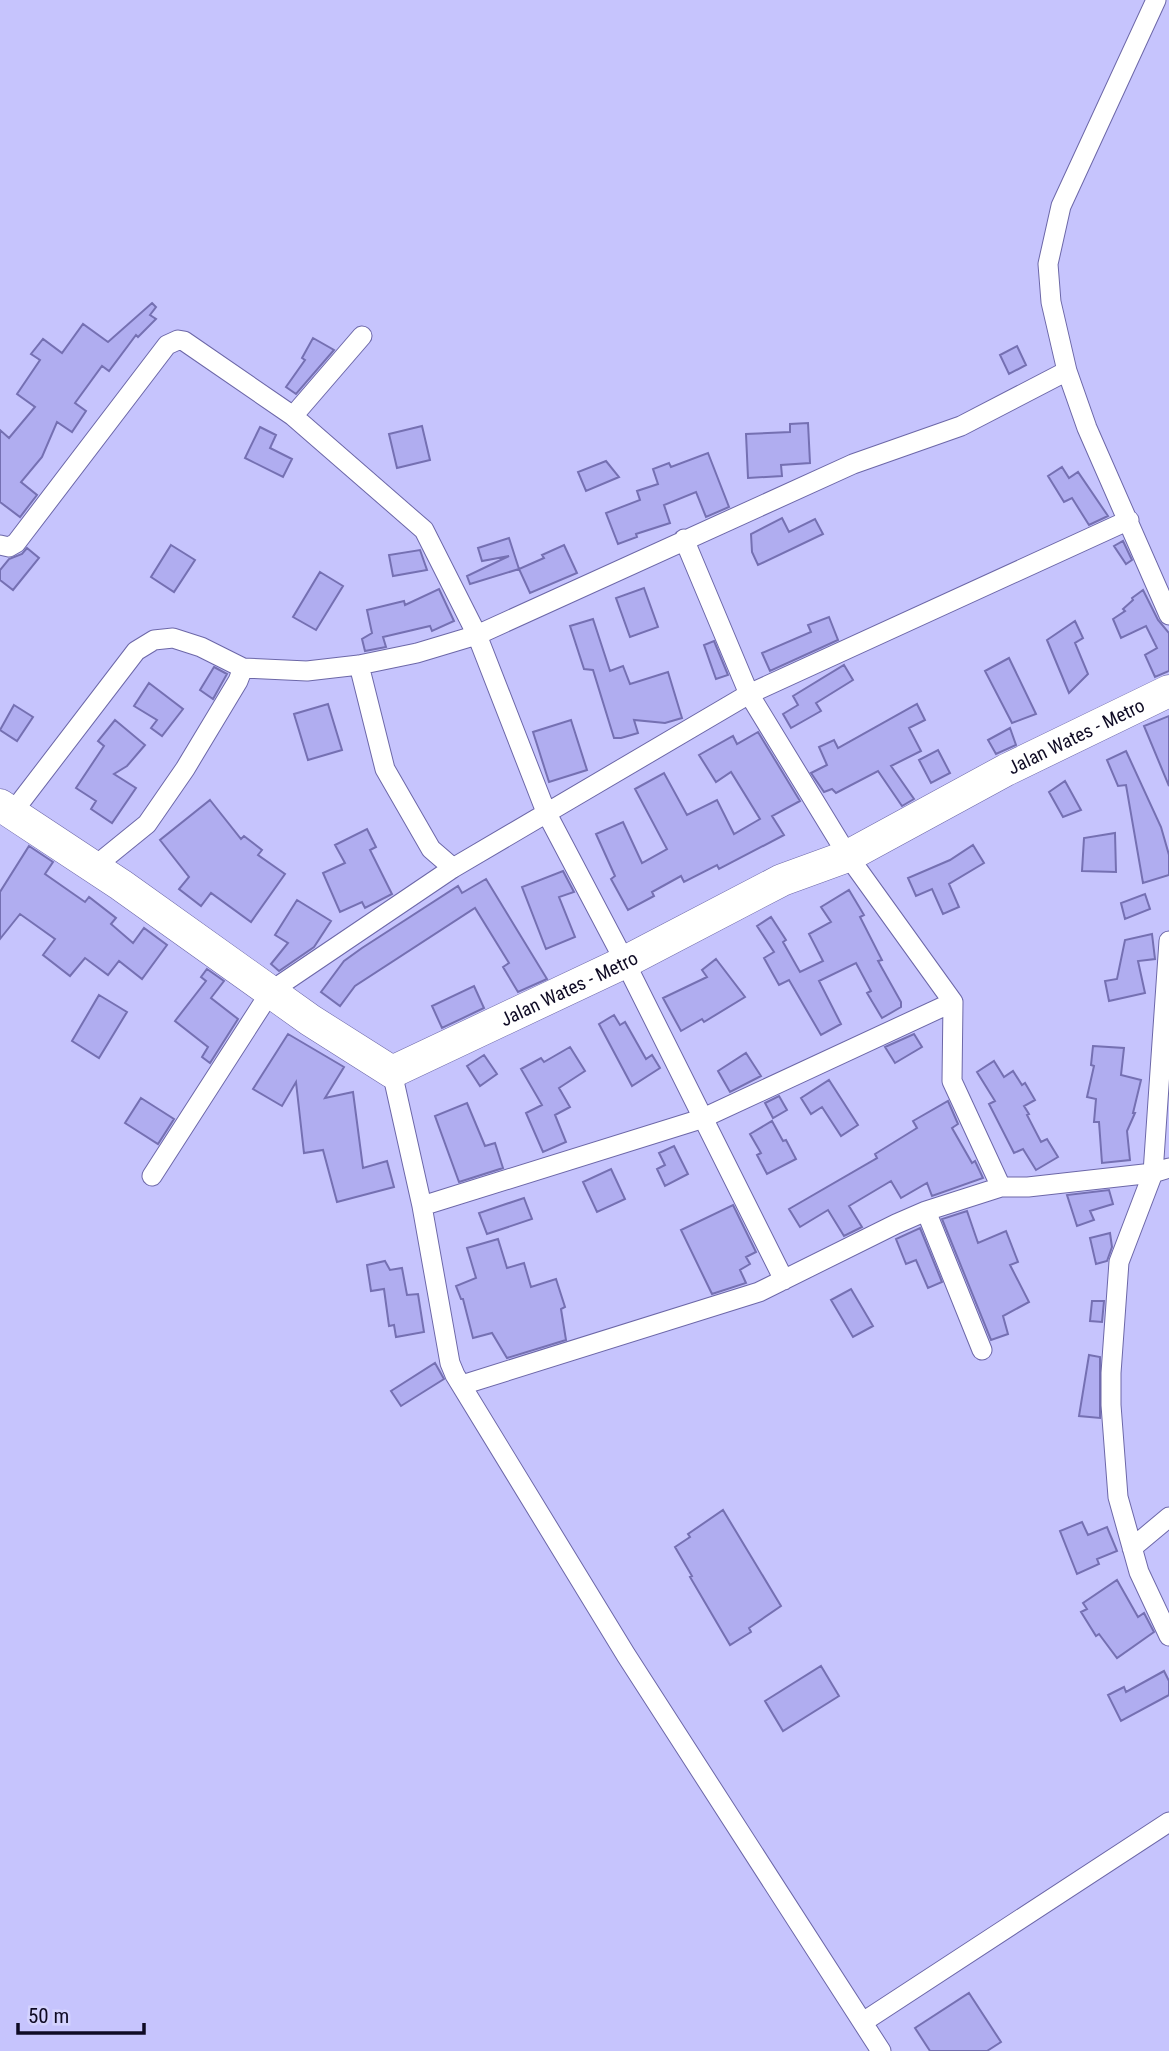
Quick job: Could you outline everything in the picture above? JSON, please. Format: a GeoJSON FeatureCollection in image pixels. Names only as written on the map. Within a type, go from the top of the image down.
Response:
{"type":"FeatureCollection","features":[{"type":"Feature","properties":{"kind":"main road","name":"Jalan Wates - Metro"},"geometry":{"type":"LineString","coordinates":[[391,1072],[625,962],[782,880],[848,856],[1006,770],[1169,691]]}},
{"type":"Feature","properties":{"kind":"main road"},"geometry":{"type":"LineString","coordinates":[[6,809],[94,867],[310,1020],[391,1072]]}},
{"type":"Feature","properties":{"kind":"street"},"geometry":{"type":"LineString","coordinates":[[1156,0],[1061,206],[1048,264],[1051,302],[1067,371],[1087,428],[1169,615]]}},
{"type":"Feature","properties":{"kind":"street"},"geometry":{"type":"LineString","coordinates":[[293,416],[362,336]]}},
{"type":"Feature","properties":{"kind":"street"},"geometry":{"type":"LineString","coordinates":[[0,545],[9,547],[16,543],[167,345],[173,341],[184,341],[293,416],[424,530],[477,635],[547,812],[784,1280]]}},
{"type":"Feature","properties":{"kind":"street"},"geometry":{"type":"LineString","coordinates":[[6,809],[136,651],[154,640],[173,638],[201,647],[243,668],[307,671],[359,665],[417,653],[477,635],[853,464],[961,426],[1067,371]]}},
{"type":"Feature","properties":{"kind":"street"},"geometry":{"type":"LineString","coordinates":[[152,1176],[271,991],[453,868],[749,694],[1129,520]]}},
{"type":"Feature","properties":{"kind":"street"},"geometry":{"type":"LineString","coordinates":[[684,539],[749,694],[848,856],[953,1002],[952,1080],[1001,1187]]}},
{"type":"Feature","properties":{"kind":"street"},"geometry":{"type":"LineString","coordinates":[[359,665],[385,769],[431,849],[453,868]]}},
{"type":"Feature","properties":{"kind":"street"},"geometry":{"type":"LineString","coordinates":[[94,867],[147,824],[185,769],[239,681],[243,668]]}},
{"type":"Feature","properties":{"kind":"street"},"geometry":{"type":"LineString","coordinates":[[1169,942],[1161,1170],[1119,1262],[1111,1373],[1118,1497],[1139,1572],[1169,1636]]}},
{"type":"Feature","properties":{"kind":"street"},"geometry":{"type":"LineString","coordinates":[[422,1206],[701,1119],[953,1002]]}},
{"type":"Feature","properties":{"kind":"street"},"geometry":{"type":"LineString","coordinates":[[391,1072],[422,1206],[450,1363],[626,1655],[881,2051]]}},
{"type":"Feature","properties":{"kind":"street"},"geometry":{"type":"LineString","coordinates":[[462,1385],[759,1293],[926,1211],[1001,1187],[1028,1187],[1161,1170]]}},
{"type":"Feature","properties":{"kind":"street"},"geometry":{"type":"LineString","coordinates":[[926,1211],[982,1350]]}},
{"type":"Feature","properties":{"kind":"street"},"geometry":{"type":"LineString","coordinates":[[1132,1548],[1169,1517]]}},
{"type":"Feature","properties":{"kind":"street"},"geometry":{"type":"LineString","coordinates":[[863,2022],[1169,1822]]}},
{"type":"Feature","properties":{"kind":"building"},"geometry":{"type":"Polygon","coordinates":[[[152,303],[156,307],[150,315],[156,319],[138,337],[136,335],[109,371],[102,366],[75,403],[86,411],[72,432],[57,422],[42,457],[21,482],[37,495],[20,517],[0,502],[0,430],[9,438],[35,407],[17,394],[40,360],[31,354],[43,339],[62,353],[83,324],[108,342],[152,303]]]}},
{"type":"Feature","properties":{"kind":"building"},"geometry":{"type":"Polygon","coordinates":[[[313,338],[334,350],[296,394],[286,387],[305,360],[302,358],[313,338]]]}},
{"type":"Feature","properties":{"kind":"building"},"geometry":{"type":"Polygon","coordinates":[[[1017,346],[1026,365],[1009,374],[1000,355],[1017,346]]]}},
{"type":"Feature","properties":{"kind":"building"},"geometry":{"type":"Polygon","coordinates":[[[808,423],[810,463],[781,465],[782,476],[748,478],[746,434],[790,432],[790,424],[808,423]]]}},
{"type":"Feature","properties":{"kind":"building"},"geometry":{"type":"Polygon","coordinates":[[[422,426],[430,460],[397,468],[389,434],[422,426]]]}},
{"type":"Feature","properties":{"kind":"building"},"geometry":{"type":"Polygon","coordinates":[[[260,427],[276,435],[270,448],[292,459],[283,477],[245,458],[260,427]]]}},
{"type":"Feature","properties":{"kind":"building"},"geometry":{"type":"Polygon","coordinates":[[[708,453],[729,507],[706,517],[696,492],[664,505],[670,523],[636,534],[637,537],[618,544],[606,513],[640,500],[637,491],[658,484],[653,469],[669,463],[671,467],[708,453]]]}},
{"type":"Feature","properties":{"kind":"building"},"geometry":{"type":"Polygon","coordinates":[[[606,461],[619,477],[586,491],[578,472],[606,461]]]}},
{"type":"Feature","properties":{"kind":"building"},"geometry":{"type":"Polygon","coordinates":[[[1062,467],[1069,478],[1078,472],[1108,516],[1089,525],[1072,498],[1064,502],[1048,476],[1062,467]]]}},
{"type":"Feature","properties":{"kind":"building"},"geometry":{"type":"Polygon","coordinates":[[[782,518],[789,532],[815,519],[823,534],[758,565],[752,552],[751,534],[782,518]]]}},
{"type":"Feature","properties":{"kind":"building"},"geometry":{"type":"Polygon","coordinates":[[[509,538],[519,569],[470,584],[467,576],[509,556],[482,561],[478,548],[509,538]]]}},
{"type":"Feature","properties":{"kind":"building"},"geometry":{"type":"Polygon","coordinates":[[[1123,541],[1132,560],[1126,564],[1114,546],[1123,541]]]}},
{"type":"Feature","properties":{"kind":"building"},"geometry":{"type":"Polygon","coordinates":[[[171,545],[195,560],[174,592],[151,577],[171,545]]]}},
{"type":"Feature","properties":{"kind":"building"},"geometry":{"type":"Polygon","coordinates":[[[564,545],[577,573],[530,593],[519,569],[564,545]]]}},
{"type":"Feature","properties":{"kind":"building"},"geometry":{"type":"Polygon","coordinates":[[[27,548],[39,558],[13,590],[0,580],[0,570],[9,559],[22,554],[27,548]]]}},
{"type":"Feature","properties":{"kind":"building"},"geometry":{"type":"Polygon","coordinates":[[[420,550],[427,570],[393,576],[389,555],[420,550]]]}},
{"type":"Feature","properties":{"kind":"building"},"geometry":{"type":"Polygon","coordinates":[[[320,572],[343,586],[316,630],[293,617],[320,572]]]}},
{"type":"Feature","properties":{"kind":"building"},"geometry":{"type":"Polygon","coordinates":[[[644,588],[658,627],[630,637],[616,598],[644,588]]]}},
{"type":"Feature","properties":{"kind":"building"},"geometry":{"type":"Polygon","coordinates":[[[439,589],[454,621],[432,631],[430,626],[383,637],[386,647],[365,651],[362,639],[372,633],[367,610],[404,601],[405,605],[439,589]]]}},
{"type":"Feature","properties":{"kind":"building"},"geometry":{"type":"Polygon","coordinates":[[[1143,590],[1158,620],[1169,633],[1169,671],[1155,677],[1145,655],[1157,648],[1146,626],[1121,638],[1113,619],[1125,611],[1123,609],[1132,598],[1143,590]]]}},
{"type":"Feature","properties":{"kind":"building"},"geometry":{"type":"Polygon","coordinates":[[[829,617],[838,640],[770,671],[762,653],[811,632],[808,625],[829,617]]]}},
{"type":"Feature","properties":{"kind":"building"},"geometry":{"type":"Polygon","coordinates":[[[593,619],[610,671],[623,666],[630,684],[668,672],[682,718],[665,723],[634,720],[638,733],[614,738],[593,670],[584,669],[570,626],[593,619]]]}},
{"type":"Feature","properties":{"kind":"building"},"geometry":{"type":"Polygon","coordinates":[[[1075,621],[1083,638],[1075,643],[1088,674],[1069,693],[1047,640],[1075,621]]]}},
{"type":"Feature","properties":{"kind":"building"},"geometry":{"type":"Polygon","coordinates":[[[714,641],[728,675],[716,679],[704,645],[714,641]]]}},
{"type":"Feature","properties":{"kind":"building"},"geometry":{"type":"Polygon","coordinates":[[[1009,658],[1036,714],[1012,723],[985,671],[1009,658]]]}},
{"type":"Feature","properties":{"kind":"building"},"geometry":{"type":"Polygon","coordinates":[[[844,665],[853,680],[816,703],[821,711],[791,728],[783,714],[798,705],[793,696],[844,665]]]}},
{"type":"Feature","properties":{"kind":"building"},"geometry":{"type":"Polygon","coordinates":[[[214,667],[227,674],[213,699],[200,690],[214,667]]]}},
{"type":"Feature","properties":{"kind":"building"},"geometry":{"type":"Polygon","coordinates":[[[149,683],[183,709],[162,736],[151,728],[157,720],[134,706],[149,683]]]}},
{"type":"Feature","properties":{"kind":"building"},"geometry":{"type":"Polygon","coordinates":[[[328,704],[342,750],[308,760],[294,714],[328,704]]]}},
{"type":"Feature","properties":{"kind":"building"},"geometry":{"type":"Polygon","coordinates":[[[917,704],[925,720],[909,728],[921,751],[891,766],[914,799],[902,806],[878,771],[836,793],[832,789],[824,792],[811,773],[827,765],[819,747],[834,740],[838,748],[917,704]]]}},
{"type":"Feature","properties":{"kind":"building"},"geometry":{"type":"Polygon","coordinates":[[[14,705],[33,717],[17,741],[0,730],[14,705]]]}},
{"type":"Feature","properties":{"kind":"building"},"geometry":{"type":"Polygon","coordinates":[[[1169,716],[1169,786],[1144,726],[1169,716]]]}},
{"type":"Feature","properties":{"kind":"building"},"geometry":{"type":"Polygon","coordinates":[[[115,720],[145,745],[127,766],[114,774],[136,788],[112,823],[91,809],[96,801],[76,788],[104,746],[98,741],[115,720]]]}},
{"type":"Feature","properties":{"kind":"building"},"geometry":{"type":"Polygon","coordinates":[[[571,720],[587,770],[549,782],[533,732],[571,720]]]}},
{"type":"Feature","properties":{"kind":"building"},"geometry":{"type":"Polygon","coordinates":[[[1010,728],[1016,745],[996,754],[988,740],[1010,728]]]}},
{"type":"Feature","properties":{"kind":"building"},"geometry":{"type":"Polygon","coordinates":[[[758,732],[800,801],[772,816],[784,835],[719,869],[717,865],[684,882],[681,876],[652,892],[654,896],[628,910],[611,879],[615,876],[596,834],[623,822],[642,863],[667,849],[635,789],[664,773],[687,815],[717,800],[734,834],[760,819],[731,772],[716,782],[699,755],[733,736],[737,744],[758,732]]]}},
{"type":"Feature","properties":{"kind":"building"},"geometry":{"type":"Polygon","coordinates":[[[938,750],[950,773],[931,783],[919,760],[938,750]]]}},
{"type":"Feature","properties":{"kind":"building"},"geometry":{"type":"Polygon","coordinates":[[[1126,751],[1161,827],[1169,855],[1169,875],[1143,883],[1126,785],[1118,786],[1107,760],[1126,751]]]}},
{"type":"Feature","properties":{"kind":"building"},"geometry":{"type":"Polygon","coordinates":[[[1065,781],[1081,810],[1063,817],[1049,792],[1065,781]]]}},
{"type":"Feature","properties":{"kind":"building"},"geometry":{"type":"Polygon","coordinates":[[[210,800],[241,839],[244,836],[262,850],[258,855],[285,874],[251,922],[211,893],[201,906],[179,889],[189,877],[160,840],[210,800]]]}},
{"type":"Feature","properties":{"kind":"building"},"geometry":{"type":"Polygon","coordinates":[[[367,829],[376,847],[370,850],[392,894],[365,908],[362,902],[340,912],[323,873],[345,863],[335,845],[367,829]]]}},
{"type":"Feature","properties":{"kind":"building"},"geometry":{"type":"Polygon","coordinates":[[[1115,833],[1116,872],[1082,871],[1084,838],[1115,833]]]}},
{"type":"Feature","properties":{"kind":"building"},"geometry":{"type":"Polygon","coordinates":[[[973,845],[984,863],[949,884],[959,907],[943,914],[932,889],[916,896],[908,878],[950,860],[973,845]]]}},
{"type":"Feature","properties":{"kind":"building"},"geometry":{"type":"Polygon","coordinates":[[[29,846],[53,862],[45,874],[85,902],[89,897],[116,918],[111,924],[133,943],[144,928],[167,945],[142,979],[119,961],[108,975],[85,958],[70,976],[43,955],[55,939],[20,914],[0,939],[0,892],[29,846]]]}},
{"type":"Feature","properties":{"kind":"building"},"geometry":{"type":"Polygon","coordinates":[[[563,871],[574,892],[559,897],[575,937],[546,949],[522,887],[563,871]]]}},
{"type":"Feature","properties":{"kind":"building"},"geometry":{"type":"Polygon","coordinates":[[[486,879],[547,979],[518,992],[503,967],[509,963],[475,908],[355,986],[340,1006],[321,992],[344,961],[362,948],[458,886],[462,893],[486,879]]]}},
{"type":"Feature","properties":{"kind":"building"},"geometry":{"type":"Polygon","coordinates":[[[849,890],[864,915],[860,917],[882,960],[878,961],[901,1002],[901,1007],[882,1018],[867,993],[871,991],[856,963],[819,981],[841,1024],[821,1035],[789,980],[779,985],[764,958],[774,952],[757,926],[771,917],[786,940],[783,942],[800,972],[823,961],[809,934],[831,922],[821,907],[849,890]]]}},
{"type":"Feature","properties":{"kind":"building"},"geometry":{"type":"Polygon","coordinates":[[[1145,894],[1150,909],[1125,919],[1121,903],[1145,894]]]}},
{"type":"Feature","properties":{"kind":"building"},"geometry":{"type":"Polygon","coordinates":[[[297,900],[331,921],[314,947],[279,971],[271,964],[288,943],[275,935],[297,900]]]}},
{"type":"Feature","properties":{"kind":"building"},"geometry":{"type":"Polygon","coordinates":[[[1152,934],[1155,959],[1138,961],[1145,993],[1109,1001],[1105,981],[1117,979],[1125,940],[1152,934]]]}},
{"type":"Feature","properties":{"kind":"building"},"geometry":{"type":"Polygon","coordinates":[[[716,959],[745,997],[704,1022],[702,1019],[681,1031],[663,998],[707,977],[702,970],[716,959]]]}},
{"type":"Feature","properties":{"kind":"building"},"geometry":{"type":"Polygon","coordinates":[[[207,969],[224,981],[211,998],[238,1019],[210,1063],[202,1057],[208,1047],[175,1021],[206,981],[201,977],[207,969]]]}},
{"type":"Feature","properties":{"kind":"building"},"geometry":{"type":"Polygon","coordinates":[[[474,986],[484,1008],[442,1028],[432,1006],[474,986]]]}},
{"type":"Feature","properties":{"kind":"building"},"geometry":{"type":"Polygon","coordinates":[[[99,995],[127,1012],[99,1058],[72,1041],[99,995]]]}},
{"type":"Feature","properties":{"kind":"building"},"geometry":{"type":"Polygon","coordinates":[[[614,1015],[620,1025],[625,1022],[646,1059],[652,1055],[660,1068],[632,1086],[599,1024],[614,1015]]]}},
{"type":"Feature","properties":{"kind":"building"},"geometry":{"type":"Polygon","coordinates":[[[288,1034],[344,1067],[325,1098],[353,1092],[363,1168],[387,1161],[394,1187],[337,1202],[323,1150],[304,1153],[296,1082],[282,1106],[253,1089],[288,1034]]]}},
{"type":"Feature","properties":{"kind":"building"},"geometry":{"type":"Polygon","coordinates":[[[914,1034],[922,1047],[895,1063],[885,1047],[914,1034]]]}},
{"type":"Feature","properties":{"kind":"building"},"geometry":{"type":"Polygon","coordinates":[[[1093,1046],[1124,1048],[1121,1075],[1141,1080],[1135,1113],[1127,1131],[1130,1160],[1102,1163],[1099,1122],[1094,1122],[1096,1099],[1087,1097],[1094,1066],[1091,1065],[1093,1046]]]}},
{"type":"Feature","properties":{"kind":"building"},"geometry":{"type":"Polygon","coordinates":[[[570,1047],[585,1071],[559,1088],[570,1107],[555,1115],[566,1142],[543,1152],[526,1113],[542,1105],[521,1069],[541,1058],[544,1062],[570,1047]]]}},
{"type":"Feature","properties":{"kind":"building"},"geometry":{"type":"Polygon","coordinates":[[[746,1053],[761,1076],[730,1092],[718,1071],[746,1053]]]}},
{"type":"Feature","properties":{"kind":"building"},"geometry":{"type":"Polygon","coordinates":[[[484,1055],[497,1074],[480,1086],[467,1066],[484,1055]]]}},
{"type":"Feature","properties":{"kind":"building"},"geometry":{"type":"Polygon","coordinates":[[[994,1061],[1004,1077],[1013,1071],[1022,1085],[1025,1083],[1035,1100],[1024,1106],[1029,1114],[1027,1115],[1041,1142],[1047,1139],[1058,1157],[1036,1170],[1023,1149],[1014,1153],[989,1104],[995,1101],[977,1072],[994,1061]]]}},
{"type":"Feature","properties":{"kind":"building"},"geometry":{"type":"Polygon","coordinates":[[[829,1080],[858,1125],[841,1136],[822,1107],[811,1114],[801,1098],[829,1080]]]}},
{"type":"Feature","properties":{"kind":"building"},"geometry":{"type":"Polygon","coordinates":[[[779,1096],[787,1110],[773,1118],[765,1103],[779,1096]]]}},
{"type":"Feature","properties":{"kind":"building"},"geometry":{"type":"Polygon","coordinates":[[[141,1098],[174,1119],[158,1144],[125,1123],[141,1098]]]}},
{"type":"Feature","properties":{"kind":"building"},"geometry":{"type":"Polygon","coordinates":[[[948,1101],[958,1124],[952,1128],[972,1163],[975,1161],[983,1178],[932,1196],[927,1183],[901,1198],[891,1181],[849,1206],[862,1227],[844,1236],[828,1210],[800,1227],[789,1209],[877,1158],[875,1154],[917,1128],[913,1121],[948,1101]]]}},
{"type":"Feature","properties":{"kind":"building"},"geometry":{"type":"Polygon","coordinates":[[[467,1103],[485,1146],[495,1143],[503,1168],[459,1182],[435,1116],[467,1103]]]}},
{"type":"Feature","properties":{"kind":"building"},"geometry":{"type":"Polygon","coordinates":[[[772,1121],[796,1159],[767,1174],[757,1155],[761,1153],[750,1134],[772,1121]]]}},
{"type":"Feature","properties":{"kind":"building"},"geometry":{"type":"Polygon","coordinates":[[[674,1146],[688,1174],[665,1186],[657,1169],[665,1165],[659,1153],[674,1146]]]}},
{"type":"Feature","properties":{"kind":"building"},"geometry":{"type":"Polygon","coordinates":[[[611,1169],[625,1199],[597,1212],[583,1182],[611,1169]]]}},
{"type":"Feature","properties":{"kind":"building"},"geometry":{"type":"Polygon","coordinates":[[[1109,1190],[1113,1204],[1090,1211],[1094,1220],[1077,1226],[1067,1195],[1109,1190]]]}},
{"type":"Feature","properties":{"kind":"building"},"geometry":{"type":"Polygon","coordinates":[[[524,1198],[532,1219],[487,1234],[479,1213],[524,1198]]]}},
{"type":"Feature","properties":{"kind":"building"},"geometry":{"type":"Polygon","coordinates":[[[733,1205],[756,1252],[746,1257],[750,1264],[740,1270],[746,1283],[712,1294],[681,1230],[733,1205]]]}},
{"type":"Feature","properties":{"kind":"building"},"geometry":{"type":"Polygon","coordinates":[[[967,1211],[978,1243],[1006,1231],[1018,1262],[1010,1265],[1029,1302],[1003,1316],[1008,1334],[991,1340],[942,1219],[967,1211]]]}},
{"type":"Feature","properties":{"kind":"building"},"geometry":{"type":"Polygon","coordinates":[[[920,1228],[942,1282],[928,1288],[916,1260],[906,1264],[896,1239],[920,1228]]]}},
{"type":"Feature","properties":{"kind":"building"},"geometry":{"type":"Polygon","coordinates":[[[1110,1233],[1112,1247],[1107,1261],[1096,1264],[1090,1238],[1110,1233]]]}},
{"type":"Feature","properties":{"kind":"building"},"geometry":{"type":"Polygon","coordinates":[[[498,1239],[507,1268],[524,1263],[531,1287],[556,1279],[565,1307],[561,1309],[566,1340],[507,1358],[492,1333],[473,1338],[463,1299],[456,1286],[476,1278],[467,1248],[498,1239]]]}},
{"type":"Feature","properties":{"kind":"building"},"geometry":{"type":"Polygon","coordinates":[[[385,1261],[390,1270],[402,1268],[407,1295],[418,1294],[424,1332],[396,1337],[394,1325],[389,1326],[384,1289],[371,1291],[367,1265],[385,1261]]]}},
{"type":"Feature","properties":{"kind":"building"},"geometry":{"type":"Polygon","coordinates":[[[851,1289],[873,1326],[853,1337],[831,1300],[851,1289]]]}},
{"type":"Feature","properties":{"kind":"building"},"geometry":{"type":"Polygon","coordinates":[[[1092,1301],[1104,1301],[1102,1322],[1090,1321],[1092,1301]]]}},
{"type":"Feature","properties":{"kind":"building"},"geometry":{"type":"Polygon","coordinates":[[[1089,1355],[1100,1357],[1100,1418],[1079,1416],[1089,1355]]]}},
{"type":"Feature","properties":{"kind":"building"},"geometry":{"type":"Polygon","coordinates":[[[435,1363],[444,1379],[401,1406],[391,1391],[435,1363]]]}},
{"type":"Feature","properties":{"kind":"building"},"geometry":{"type":"Polygon","coordinates":[[[723,1510],[781,1606],[749,1628],[751,1632],[730,1645],[675,1547],[690,1537],[688,1534],[723,1510]]]}},
{"type":"Feature","properties":{"kind":"building"},"geometry":{"type":"Polygon","coordinates":[[[1082,1522],[1088,1535],[1107,1527],[1117,1551],[1097,1559],[1099,1564],[1077,1574],[1060,1531],[1082,1522]]]}},
{"type":"Feature","properties":{"kind":"building"},"geometry":{"type":"Polygon","coordinates":[[[1117,1580],[1138,1617],[1144,1613],[1154,1632],[1117,1658],[1099,1634],[1096,1636],[1081,1612],[1087,1609],[1083,1603],[1117,1580]]]}},
{"type":"Feature","properties":{"kind":"building"},"geometry":{"type":"Polygon","coordinates":[[[821,1666],[839,1696],[783,1731],[765,1701],[821,1666]]]}},
{"type":"Feature","properties":{"kind":"building"},"geometry":{"type":"Polygon","coordinates":[[[1164,1671],[1169,1681],[1169,1695],[1121,1721],[1108,1695],[1124,1687],[1126,1692],[1164,1671]]]}},
{"type":"Feature","properties":{"kind":"building"},"geometry":{"type":"Polygon","coordinates":[[[969,1993],[1001,2042],[987,2051],[930,2051],[915,2028],[969,1993]]]}}]}
